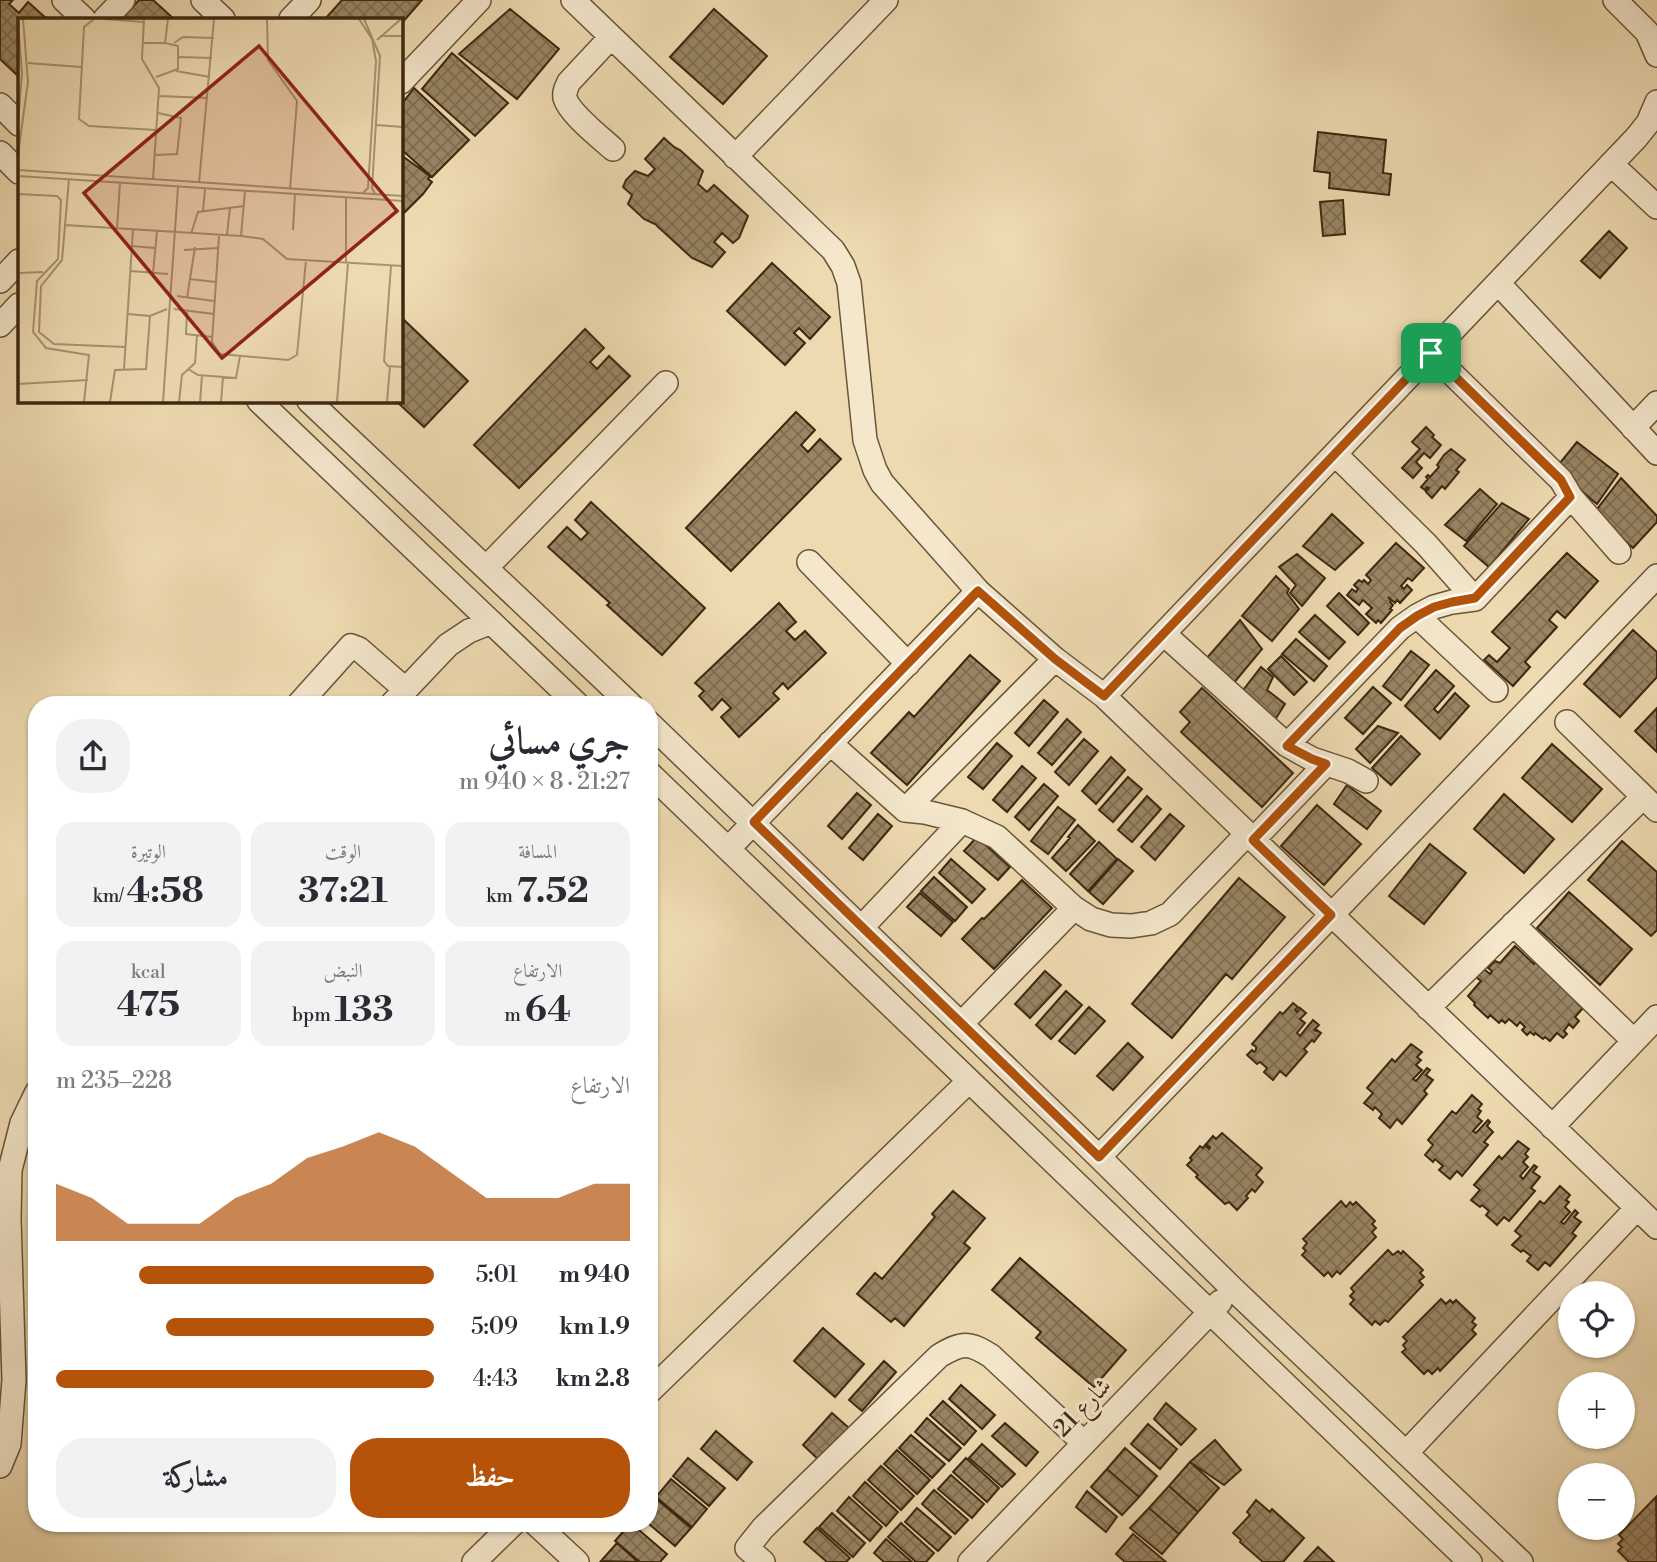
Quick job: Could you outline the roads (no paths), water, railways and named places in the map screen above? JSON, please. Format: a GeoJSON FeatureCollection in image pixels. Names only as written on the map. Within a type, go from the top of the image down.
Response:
{"type":"FeatureCollection","features":[{"type":"Feature","properties":{"kind":"street"},"geometry":{"type":"LineString","coordinates":[[64,0],[83,18]]}},
{"type":"Feature","properties":{"kind":"street"},"geometry":{"type":"LineString","coordinates":[[106,18],[123,0]]}},
{"type":"Feature","properties":{"kind":"street"},"geometry":{"type":"LineString","coordinates":[[203,0],[222,18]]}},
{"type":"Feature","properties":{"kind":"street"},"geometry":{"type":"LineString","coordinates":[[292,18],[309,0]]}},
{"type":"Feature","properties":{"kind":"street"},"geometry":{"type":"LineString","coordinates":[[402,81],[479,0]]}},
{"type":"Feature","properties":{"kind":"street"},"geometry":{"type":"LineString","coordinates":[[573,0],[833,250],[849,283],[866,440],[875,470],[889,492],[978,591],[1055,659],[1104,696],[1657,1227]]}},
{"type":"Feature","properties":{"kind":"street"},"geometry":{"type":"LineString","coordinates":[[736,157],[886,0]]}},
{"type":"Feature","properties":{"kind":"street"},"geometry":{"type":"LineString","coordinates":[[1615,0],[1647,32],[1657,55]]}},
{"type":"Feature","properties":{"kind":"street"},"geometry":{"type":"LineString","coordinates":[[611,37],[569,82],[565,90],[570,110],[613,149]]}},
{"type":"Feature","properties":{"kind":"street"},"geometry":{"type":"LineString","coordinates":[[1104,696],[1611,164],[1648,123],[1657,102]]}},
{"type":"Feature","properties":{"kind":"street"},"geometry":{"type":"LineString","coordinates":[[0,105],[18,123]]}},
{"type":"Feature","properties":{"kind":"street"},"geometry":{"type":"LineString","coordinates":[[0,153],[18,171]]}},
{"type":"Feature","properties":{"kind":"street"},"geometry":{"type":"LineString","coordinates":[[1611,164],[1657,207]]}},
{"type":"Feature","properties":{"kind":"street"},"geometry":{"type":"LineString","coordinates":[[0,281],[18,262]]}},
{"type":"Feature","properties":{"kind":"street"},"geometry":{"type":"LineString","coordinates":[[1498,284],[1657,453]]}},
{"type":"Feature","properties":{"kind":"street"},"geometry":{"type":"LineString","coordinates":[[0,325],[18,306]]}},
{"type":"Feature","properties":{"kind":"street"},"geometry":{"type":"LineString","coordinates":[[1431,353],[1561,480],[1570,497],[1619,552]]}},
{"type":"Feature","properties":{"kind":"street"},"geometry":{"type":"LineString","coordinates":[[486,568],[666,383]]}},
{"type":"Feature","properties":{"kind":"street"},"geometry":{"type":"LineString","coordinates":[[260,402],[569,696]]}},
{"type":"Feature","properties":{"kind":"street"},"geometry":{"type":"LineString","coordinates":[[310,402],[621,696]]}},
{"type":"Feature","properties":{"kind":"street"},"geometry":{"type":"LineString","coordinates":[[1633,428],[1657,403]]}},
{"type":"Feature","properties":{"kind":"street"},"geometry":{"type":"LineString","coordinates":[[1335,454],[1426,544],[1475,598]]}},
{"type":"Feature","properties":{"kind":"street"},"geometry":{"type":"LineString","coordinates":[[379,514],[403,489]]}},
{"type":"Feature","properties":{"kind":"street"},"geometry":{"type":"LineString","coordinates":[[1287,746],[1400,628],[1434,607],[1475,598],[1570,497]]}},
{"type":"Feature","properties":{"kind":"street"},"geometry":{"type":"LineString","coordinates":[[809,562],[908,664]]}},
{"type":"Feature","properties":{"kind":"street"},"geometry":{"type":"LineString","coordinates":[[1099,1157],[1657,576]]}},
{"type":"Feature","properties":{"kind":"street"},"geometry":{"type":"LineString","coordinates":[[728,849],[978,591]]}},
{"type":"Feature","properties":{"kind":"street"},"geometry":{"type":"LineString","coordinates":[[1417,616],[1496,690]]}},
{"type":"Feature","properties":{"kind":"street"},"geometry":{"type":"LineString","coordinates":[[399,696],[448,645],[469,631],[491,622]]}},
{"type":"Feature","properties":{"kind":"street"},"geometry":{"type":"LineString","coordinates":[[1164,634],[1287,746],[1366,781]]}},
{"type":"Feature","properties":{"kind":"street"},"geometry":{"type":"LineString","coordinates":[[306,696],[351,646],[359,649],[397,696]]}},
{"type":"Feature","properties":{"kind":"street"},"geometry":{"type":"LineString","coordinates":[[905,810],[1055,659]]}},
{"type":"Feature","properties":{"kind":"street"},"geometry":{"type":"LineString","coordinates":[[1428,1008],[1513,924],[1650,803],[1567,722]]}},
{"type":"Feature","properties":{"kind":"street"},"geometry":{"type":"LineString","coordinates":[[658,731],[962,1023],[1233,1289],[1521,1562]]}},
{"type":"Feature","properties":{"kind":"street"},"geometry":{"type":"LineString","coordinates":[[830,743],[905,810],[962,821],[997,837],[1074,908],[1091,919],[1111,925],[1131,926],[1170,914],[1326,764]]}},
{"type":"Feature","properties":{"kind":"street"},"geometry":{"type":"LineString","coordinates":[[658,782],[1470,1562]]}},
{"type":"Feature","properties":{"kind":"street"},"geometry":{"type":"LineString","coordinates":[[862,927],[962,821]]}},
{"type":"Feature","properties":{"kind":"street"},"geometry":{"type":"LineString","coordinates":[[962,1023],[1074,908]]}},
{"type":"Feature","properties":{"kind":"street"},"geometry":{"type":"LineString","coordinates":[[1513,924],[1634,1041]]}},
{"type":"Feature","properties":{"kind":"street"},"geometry":{"type":"LineString","coordinates":[[1552,1127],[1657,1017]]}},
{"type":"Feature","properties":{"kind":"street"},"geometry":{"type":"LineString","coordinates":[[658,1383],[969,1081]]}},
{"type":"Feature","properties":{"kind":"street"},"geometry":{"type":"LineString","coordinates":[[0,1466],[9,1444],[13,1393],[6,1321],[10,1170],[22,1123],[28,1111]]}},
{"type":"Feature","properties":{"kind":"street"},"geometry":{"type":"LineString","coordinates":[[1406,1453],[1637,1208]]}},
{"type":"Feature","properties":{"kind":"street","name":"شارع 21"},"geometry":{"type":"LineString","coordinates":[[970,1562],[1233,1289]]}},
{"type":"Feature","properties":{"kind":"street"},"geometry":{"type":"LineString","coordinates":[[763,1562],[747,1548],[763,1528],[939,1356],[956,1346],[975,1346],[991,1356],[1084,1443]]}},
{"type":"Feature","properties":{"kind":"street"},"geometry":{"type":"LineString","coordinates":[[474,1562],[505,1532]]}},
{"type":"Feature","properties":{"kind":"street"},"geometry":{"type":"LineString","coordinates":[[545,1532],[577,1562]]}}]}
